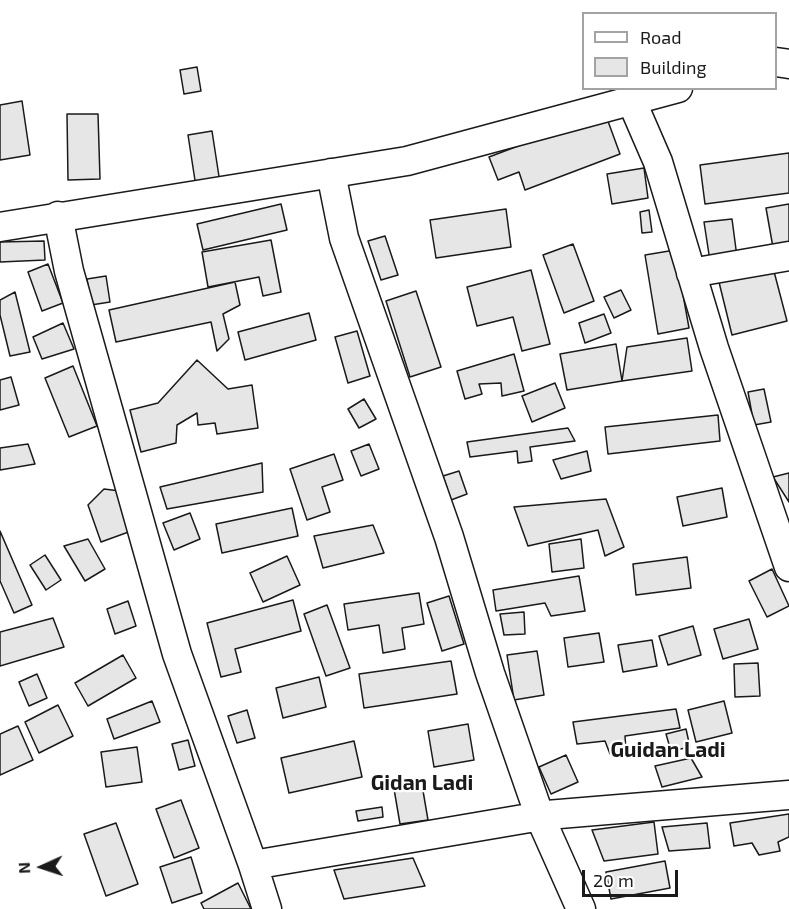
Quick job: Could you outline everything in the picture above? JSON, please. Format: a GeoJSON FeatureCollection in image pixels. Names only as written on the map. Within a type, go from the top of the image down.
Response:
{"type":"FeatureCollection","features":[{"type":"Feature","properties":{"kind":"street"},"geometry":{"type":"LineString","coordinates":[[0,227],[407,161],[671,90]]}},
{"type":"Feature","properties":{"kind":"street"},"geometry":{"type":"LineString","coordinates":[[632,102],[658,162],[714,348],[789,567]]}},
{"type":"Feature","properties":{"kind":"street"},"geometry":{"type":"LineString","coordinates":[[331,173],[344,238],[450,537],[490,673],[540,817],[581,909]]}},
{"type":"Feature","properties":{"kind":"street"},"geometry":{"type":"LineString","coordinates":[[58,216],[69,271],[177,654],[267,909]]}},
{"type":"Feature","properties":{"kind":"street"},"geometry":{"type":"LineString","coordinates":[[691,273],[789,256]]}},
{"type":"Feature","properties":{"kind":"street"},"geometry":{"type":"LineString","coordinates":[[253,865],[540,817],[789,795]]}},
{"type":"Feature","properties":{"kind":"building"},"geometry":{"type":"Polygon","coordinates":[[[197,67],[201,91],[184,94],[180,70],[197,67]]]}},
{"type":"Feature","properties":{"kind":"building"},"geometry":{"type":"Polygon","coordinates":[[[22,101],[30,155],[0,160],[0,105],[22,101]]]}},
{"type":"Feature","properties":{"kind":"building"},"geometry":{"type":"Polygon","coordinates":[[[605,113],[620,154],[525,190],[519,172],[498,180],[489,157],[605,113]]]}},
{"type":"Feature","properties":{"kind":"building"},"geometry":{"type":"Polygon","coordinates":[[[67,114],[98,114],[100,179],[68,180],[67,114]]]}},
{"type":"Feature","properties":{"kind":"building"},"geometry":{"type":"Polygon","coordinates":[[[212,131],[220,183],[196,187],[188,135],[212,131]]]}},
{"type":"Feature","properties":{"kind":"building"},"geometry":{"type":"Polygon","coordinates":[[[789,153],[789,193],[705,204],[700,165],[789,153]]]}},
{"type":"Feature","properties":{"kind":"building"},"geometry":{"type":"Polygon","coordinates":[[[644,168],[648,198],[612,204],[607,174],[644,168]]]}},
{"type":"Feature","properties":{"kind":"building"},"geometry":{"type":"Polygon","coordinates":[[[281,204],[287,230],[203,250],[197,224],[281,204]]]}},
{"type":"Feature","properties":{"kind":"building"},"geometry":{"type":"Polygon","coordinates":[[[789,204],[789,250],[774,253],[766,208],[789,204]]]}},
{"type":"Feature","properties":{"kind":"building"},"geometry":{"type":"Polygon","coordinates":[[[506,209],[511,247],[436,258],[430,220],[506,209]]]}},
{"type":"Feature","properties":{"kind":"building"},"geometry":{"type":"Polygon","coordinates":[[[649,210],[652,232],[642,233],[640,212],[649,210]]]}},
{"type":"Feature","properties":{"kind":"building"},"geometry":{"type":"Polygon","coordinates":[[[732,219],[737,257],[710,261],[704,222],[732,219]]]}},
{"type":"Feature","properties":{"kind":"building"},"geometry":{"type":"Polygon","coordinates":[[[385,236],[398,275],[381,280],[368,241],[385,236]]]}},
{"type":"Feature","properties":{"kind":"building"},"geometry":{"type":"Polygon","coordinates":[[[271,240],[281,292],[263,296],[259,277],[208,287],[202,252],[271,240]]]}},
{"type":"Feature","properties":{"kind":"building"},"geometry":{"type":"Polygon","coordinates":[[[44,241],[45,260],[0,262],[0,242],[44,241]]]}},
{"type":"Feature","properties":{"kind":"building"},"geometry":{"type":"Polygon","coordinates":[[[573,244],[594,301],[564,313],[543,255],[573,244]]]}},
{"type":"Feature","properties":{"kind":"building"},"geometry":{"type":"Polygon","coordinates":[[[675,250],[689,328],[658,334],[645,255],[675,250]]]}},
{"type":"Feature","properties":{"kind":"building"},"geometry":{"type":"Polygon","coordinates":[[[771,260],[787,321],[732,335],[717,274],[771,260]]]}},
{"type":"Feature","properties":{"kind":"building"},"geometry":{"type":"Polygon","coordinates":[[[48,264],[63,303],[42,311],[28,272],[48,264]]]}},
{"type":"Feature","properties":{"kind":"building"},"geometry":{"type":"Polygon","coordinates":[[[531,270],[550,344],[522,351],[513,317],[477,326],[467,287],[531,270]]]}},
{"type":"Feature","properties":{"kind":"building"},"geometry":{"type":"Polygon","coordinates":[[[106,276],[110,302],[91,305],[87,279],[106,276]]]}},
{"type":"Feature","properties":{"kind":"building"},"geometry":{"type":"Polygon","coordinates":[[[235,282],[240,305],[223,314],[229,339],[217,351],[211,322],[116,342],[109,310],[235,282]]]}},
{"type":"Feature","properties":{"kind":"building"},"geometry":{"type":"Polygon","coordinates":[[[621,290],[631,310],[614,318],[604,297],[621,290]]]}},
{"type":"Feature","properties":{"kind":"building"},"geometry":{"type":"Polygon","coordinates":[[[416,291],[441,367],[410,377],[386,301],[416,291]]]}},
{"type":"Feature","properties":{"kind":"building"},"geometry":{"type":"Polygon","coordinates":[[[15,292],[30,352],[10,356],[0,315],[0,300],[15,292]]]}},
{"type":"Feature","properties":{"kind":"building"},"geometry":{"type":"Polygon","coordinates":[[[309,313],[316,340],[245,360],[238,332],[309,313]]]}},
{"type":"Feature","properties":{"kind":"building"},"geometry":{"type":"Polygon","coordinates":[[[604,314],[611,333],[585,343],[579,323],[604,314]]]}},
{"type":"Feature","properties":{"kind":"building"},"geometry":{"type":"Polygon","coordinates":[[[63,323],[74,349],[42,359],[33,337],[63,323]]]}},
{"type":"Feature","properties":{"kind":"building"},"geometry":{"type":"Polygon","coordinates":[[[357,331],[370,376],[348,383],[335,337],[357,331]]]}},
{"type":"Feature","properties":{"kind":"building"},"geometry":{"type":"Polygon","coordinates":[[[687,338],[692,371],[622,381],[627,347],[687,338]]]}},
{"type":"Feature","properties":{"kind":"building"},"geometry":{"type":"Polygon","coordinates":[[[616,344],[622,381],[567,390],[560,354],[616,344]]]}},
{"type":"Feature","properties":{"kind":"building"},"geometry":{"type":"Polygon","coordinates":[[[514,354],[524,391],[502,396],[501,383],[479,384],[482,394],[465,399],[457,371],[514,354]]]}},
{"type":"Feature","properties":{"kind":"building"},"geometry":{"type":"Polygon","coordinates":[[[197,360],[228,389],[252,385],[258,428],[217,434],[215,423],[198,425],[197,413],[177,425],[176,443],[141,452],[130,410],[158,403],[197,360]]]}},
{"type":"Feature","properties":{"kind":"building"},"geometry":{"type":"Polygon","coordinates":[[[73,366],[97,426],[69,437],[45,378],[73,366]]]}},
{"type":"Feature","properties":{"kind":"building"},"geometry":{"type":"Polygon","coordinates":[[[11,377],[19,405],[0,410],[0,380],[11,377]]]}},
{"type":"Feature","properties":{"kind":"building"},"geometry":{"type":"Polygon","coordinates":[[[555,383],[565,408],[532,422],[522,396],[555,383]]]}},
{"type":"Feature","properties":{"kind":"building"},"geometry":{"type":"Polygon","coordinates":[[[764,389],[771,422],[754,425],[748,392],[764,389]]]}},
{"type":"Feature","properties":{"kind":"building"},"geometry":{"type":"Polygon","coordinates":[[[364,399],[376,419],[359,428],[348,409],[364,399]]]}},
{"type":"Feature","properties":{"kind":"building"},"geometry":{"type":"Polygon","coordinates":[[[718,415],[720,441],[608,454],[605,427],[718,415]]]}},
{"type":"Feature","properties":{"kind":"building"},"geometry":{"type":"Polygon","coordinates":[[[568,428],[575,441],[530,447],[532,461],[518,463],[517,451],[470,457],[467,442],[568,428]]]}},
{"type":"Feature","properties":{"kind":"building"},"geometry":{"type":"Polygon","coordinates":[[[28,444],[35,464],[0,470],[0,448],[28,444]]]}},
{"type":"Feature","properties":{"kind":"building"},"geometry":{"type":"Polygon","coordinates":[[[369,444],[379,469],[361,476],[351,451],[369,444]]]}},
{"type":"Feature","properties":{"kind":"building"},"geometry":{"type":"Polygon","coordinates":[[[587,451],[591,471],[561,479],[553,460],[587,451]]]}},
{"type":"Feature","properties":{"kind":"building"},"geometry":{"type":"Polygon","coordinates":[[[334,454],[343,480],[322,487],[330,512],[307,520],[290,469],[334,454]]]}},
{"type":"Feature","properties":{"kind":"building"},"geometry":{"type":"Polygon","coordinates":[[[262,463],[263,492],[167,509],[160,487],[262,463]]]}},
{"type":"Feature","properties":{"kind":"building"},"geometry":{"type":"Polygon","coordinates":[[[459,471],[467,494],[451,500],[443,476],[459,471]]]}},
{"type":"Feature","properties":{"kind":"building"},"geometry":{"type":"Polygon","coordinates":[[[789,473],[789,502],[773,477],[789,473]]]}},
{"type":"Feature","properties":{"kind":"building"},"geometry":{"type":"Polygon","coordinates":[[[722,488],[727,517],[683,526],[677,497],[722,488]]]}},
{"type":"Feature","properties":{"kind":"building"},"geometry":{"type":"Polygon","coordinates":[[[104,489],[120,491],[134,530],[101,542],[88,505],[104,489]]]}},
{"type":"Feature","properties":{"kind":"building"},"geometry":{"type":"Polygon","coordinates":[[[606,499],[624,547],[605,556],[598,530],[528,546],[514,507],[606,499]]]}},
{"type":"Feature","properties":{"kind":"building"},"geometry":{"type":"Polygon","coordinates":[[[292,508],[298,536],[222,553],[216,524],[292,508]]]}},
{"type":"Feature","properties":{"kind":"building"},"geometry":{"type":"Polygon","coordinates":[[[190,513],[200,539],[174,550],[163,523],[190,513]]]}},
{"type":"Feature","properties":{"kind":"building"},"geometry":{"type":"Polygon","coordinates":[[[373,525],[384,553],[323,568],[314,536],[373,525]]]}},
{"type":"Feature","properties":{"kind":"building"},"geometry":{"type":"Polygon","coordinates":[[[0,531],[32,605],[14,613],[0,581],[0,531]]]}},
{"type":"Feature","properties":{"kind":"building"},"geometry":{"type":"Polygon","coordinates":[[[88,539],[105,569],[85,581],[64,546],[88,539]]]}},
{"type":"Feature","properties":{"kind":"building"},"geometry":{"type":"Polygon","coordinates":[[[581,539],[584,568],[552,572],[549,544],[581,539]]]}},
{"type":"Feature","properties":{"kind":"building"},"geometry":{"type":"Polygon","coordinates":[[[45,555],[61,580],[46,590],[30,565],[45,555]]]}},
{"type":"Feature","properties":{"kind":"building"},"geometry":{"type":"Polygon","coordinates":[[[287,556],[300,585],[263,602],[250,573],[287,556]]]}},
{"type":"Feature","properties":{"kind":"building"},"geometry":{"type":"Polygon","coordinates":[[[687,557],[691,588],[636,595],[633,564],[687,557]]]}},
{"type":"Feature","properties":{"kind":"building"},"geometry":{"type":"Polygon","coordinates":[[[772,569],[789,606],[767,617],[749,581],[772,569]]]}},
{"type":"Feature","properties":{"kind":"building"},"geometry":{"type":"Polygon","coordinates":[[[579,576],[585,611],[551,616],[545,603],[496,611],[493,590],[579,576]]]}},
{"type":"Feature","properties":{"kind":"building"},"geometry":{"type":"Polygon","coordinates":[[[419,593],[424,624],[402,628],[405,649],[383,653],[379,625],[348,630],[344,604],[419,593]]]}},
{"type":"Feature","properties":{"kind":"building"},"geometry":{"type":"Polygon","coordinates":[[[449,596],[464,644],[442,651],[427,603],[449,596]]]}},
{"type":"Feature","properties":{"kind":"building"},"geometry":{"type":"Polygon","coordinates":[[[293,600],[301,631],[235,649],[241,672],[221,677],[207,623],[293,600]]]}},
{"type":"Feature","properties":{"kind":"building"},"geometry":{"type":"Polygon","coordinates":[[[128,601],[136,626],[115,634],[107,609],[128,601]]]}},
{"type":"Feature","properties":{"kind":"building"},"geometry":{"type":"Polygon","coordinates":[[[327,605],[350,668],[326,676],[304,614],[327,605]]]}},
{"type":"Feature","properties":{"kind":"building"},"geometry":{"type":"Polygon","coordinates":[[[524,612],[525,634],[504,635],[500,614],[524,612]]]}},
{"type":"Feature","properties":{"kind":"building"},"geometry":{"type":"Polygon","coordinates":[[[53,618],[64,647],[0,666],[0,632],[53,618]]]}},
{"type":"Feature","properties":{"kind":"building"},"geometry":{"type":"Polygon","coordinates":[[[749,619],[758,649],[723,659],[714,629],[749,619]]]}},
{"type":"Feature","properties":{"kind":"building"},"geometry":{"type":"Polygon","coordinates":[[[693,626],[701,655],[668,665],[659,636],[693,626]]]}},
{"type":"Feature","properties":{"kind":"building"},"geometry":{"type":"Polygon","coordinates":[[[599,633],[604,662],[568,667],[564,638],[599,633]]]}},
{"type":"Feature","properties":{"kind":"building"},"geometry":{"type":"Polygon","coordinates":[[[652,640],[657,666],[623,672],[618,645],[652,640]]]}},
{"type":"Feature","properties":{"kind":"building"},"geometry":{"type":"Polygon","coordinates":[[[537,651],[544,695],[514,700],[507,655],[537,651]]]}},
{"type":"Feature","properties":{"kind":"building"},"geometry":{"type":"Polygon","coordinates":[[[123,655],[136,678],[88,706],[75,683],[123,655]]]}},
{"type":"Feature","properties":{"kind":"building"},"geometry":{"type":"Polygon","coordinates":[[[451,661],[457,694],[364,708],[359,674],[451,661]]]}},
{"type":"Feature","properties":{"kind":"building"},"geometry":{"type":"Polygon","coordinates":[[[758,663],[760,696],[735,697],[734,664],[758,663]]]}},
{"type":"Feature","properties":{"kind":"building"},"geometry":{"type":"Polygon","coordinates":[[[37,674],[47,698],[29,706],[19,682],[37,674]]]}},
{"type":"Feature","properties":{"kind":"building"},"geometry":{"type":"Polygon","coordinates":[[[319,677],[326,707],[283,718],[276,688],[319,677]]]}},
{"type":"Feature","properties":{"kind":"building"},"geometry":{"type":"Polygon","coordinates":[[[152,701],[160,722],[114,739],[107,719],[152,701]]]}},
{"type":"Feature","properties":{"kind":"building"},"geometry":{"type":"Polygon","coordinates":[[[724,701],[732,733],[696,742],[688,710],[724,701]]]}},
{"type":"Feature","properties":{"kind":"building"},"geometry":{"type":"Polygon","coordinates":[[[58,705],[73,736],[39,753],[25,722],[58,705]]]}},
{"type":"Feature","properties":{"kind":"building"},"geometry":{"type":"Polygon","coordinates":[[[676,709],[680,728],[625,736],[626,751],[610,754],[605,741],[577,744],[573,722],[676,709]]]}},
{"type":"Feature","properties":{"kind":"building"},"geometry":{"type":"Polygon","coordinates":[[[247,710],[255,738],[237,743],[228,716],[247,710]]]}},
{"type":"Feature","properties":{"kind":"building"},"geometry":{"type":"Polygon","coordinates":[[[468,724],[474,760],[434,767],[428,731],[468,724]]]}},
{"type":"Feature","properties":{"kind":"building"},"geometry":{"type":"Polygon","coordinates":[[[18,726],[33,760],[0,775],[0,734],[18,726]]]}},
{"type":"Feature","properties":{"kind":"building"},"geometry":{"type":"Polygon","coordinates":[[[686,729],[690,747],[671,751],[666,734],[686,729]]]}},
{"type":"Feature","properties":{"kind":"building"},"geometry":{"type":"Polygon","coordinates":[[[188,740],[195,766],[179,770],[172,744],[188,740]]]}},
{"type":"Feature","properties":{"kind":"building"},"geometry":{"type":"Polygon","coordinates":[[[354,741],[362,777],[289,793],[281,758],[354,741]]]}},
{"type":"Feature","properties":{"kind":"building"},"geometry":{"type":"Polygon","coordinates":[[[137,747],[142,782],[106,787],[101,752],[137,747]]]}},
{"type":"Feature","properties":{"kind":"building"},"geometry":{"type":"Polygon","coordinates":[[[566,755],[578,782],[551,794],[539,767],[566,755]]]}},
{"type":"Feature","properties":{"kind":"building"},"geometry":{"type":"Polygon","coordinates":[[[691,758],[702,777],[662,787],[655,766],[691,758]]]}},
{"type":"Feature","properties":{"kind":"building"},"geometry":{"type":"Polygon","coordinates":[[[421,779],[428,820],[400,824],[393,783],[421,779]]]}},
{"type":"Feature","properties":{"kind":"building"},"geometry":{"type":"Polygon","coordinates":[[[181,800],[199,848],[174,858],[156,809],[181,800]]]}},
{"type":"Feature","properties":{"kind":"building"},"geometry":{"type":"Polygon","coordinates":[[[382,807],[383,817],[358,821],[356,811],[382,807]]]}},
{"type":"Feature","properties":{"kind":"building"},"geometry":{"type":"Polygon","coordinates":[[[789,814],[789,837],[778,842],[780,851],[759,855],[752,843],[734,846],[730,823],[789,814]]]}},
{"type":"Feature","properties":{"kind":"building"},"geometry":{"type":"Polygon","coordinates":[[[654,822],[658,854],[604,861],[592,830],[654,822]]]}},
{"type":"Feature","properties":{"kind":"building"},"geometry":{"type":"Polygon","coordinates":[[[116,823],[138,884],[106,896],[84,834],[116,823]]]}},
{"type":"Feature","properties":{"kind":"building"},"geometry":{"type":"Polygon","coordinates":[[[707,823],[710,848],[669,851],[662,827],[707,823]]]}},
{"type":"Feature","properties":{"kind":"building"},"geometry":{"type":"Polygon","coordinates":[[[191,857],[202,893],[172,903],[160,867],[191,857]]]}},
{"type":"Feature","properties":{"kind":"building"},"geometry":{"type":"Polygon","coordinates":[[[413,858],[425,886],[344,899],[334,870],[413,858]]]}},
{"type":"Feature","properties":{"kind":"building"},"geometry":{"type":"Polygon","coordinates":[[[665,861],[670,888],[611,899],[606,872],[665,861]]]}},
{"type":"Feature","properties":{"kind":"building"},"geometry":{"type":"Polygon","coordinates":[[[238,883],[251,909],[204,909],[201,903],[238,883]]]}},
{"type":"Feature","properties":{"kind":"district","name":"Guidan Ladi"},"geometry":{"type":"Point","coordinates":[668,750]}},
{"type":"Feature","properties":{"kind":"district","name":"Gidan Ladi"},"geometry":{"type":"Point","coordinates":[422,783]}}]}
